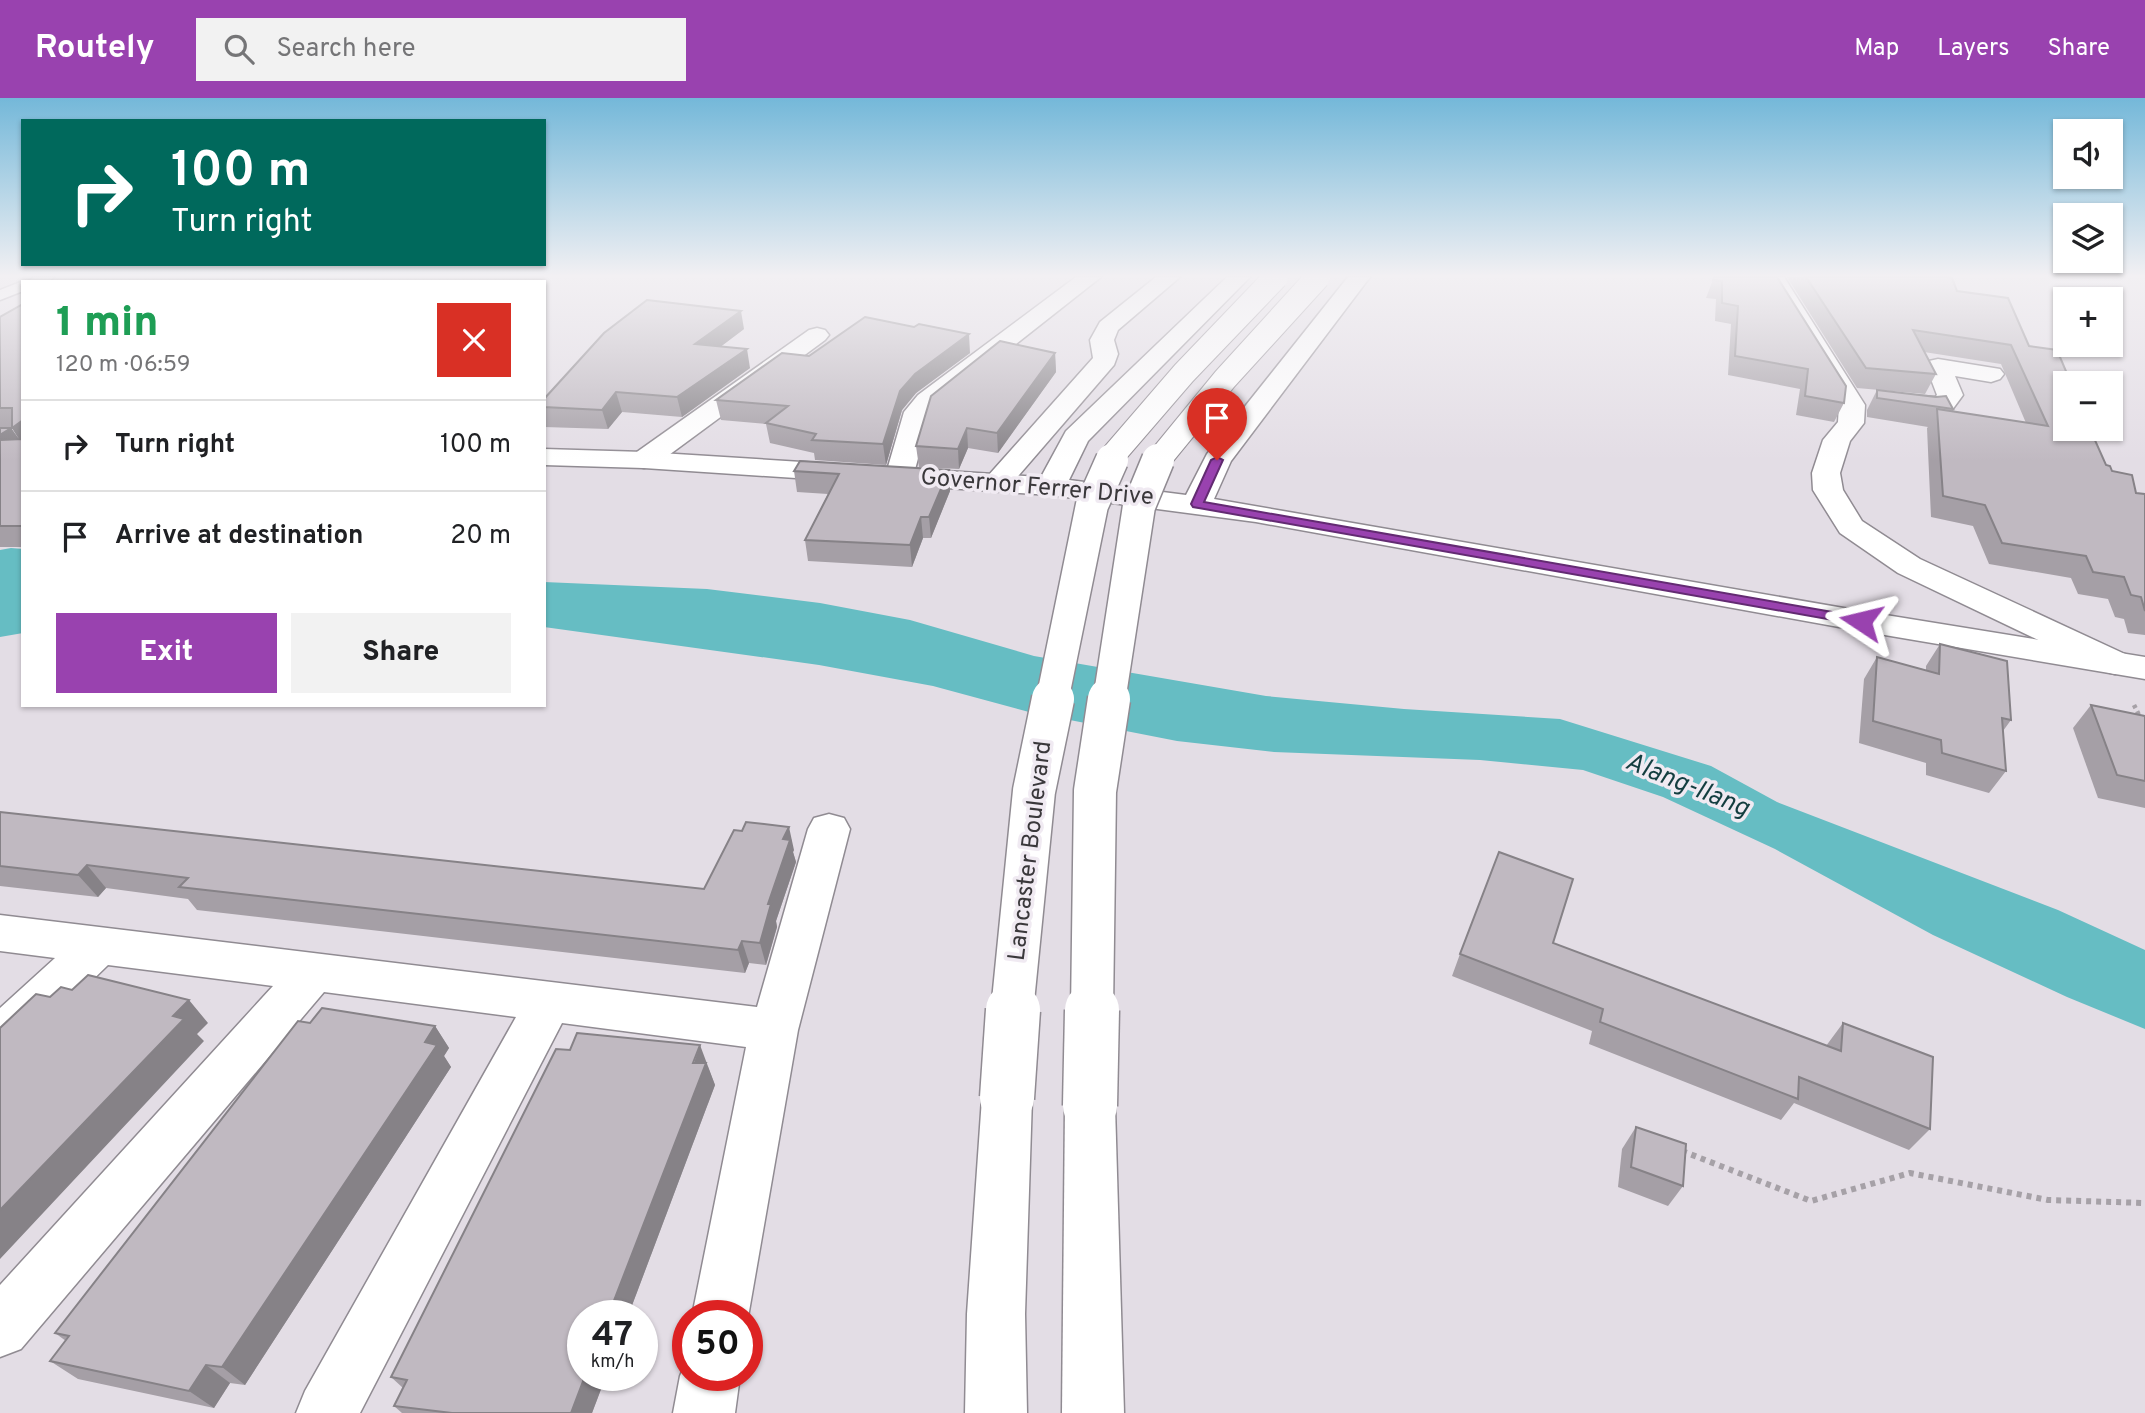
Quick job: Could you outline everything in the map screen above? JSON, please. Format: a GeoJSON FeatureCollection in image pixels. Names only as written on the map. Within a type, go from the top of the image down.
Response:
{"type":"FeatureCollection","features":[{"type":"Feature","properties":{"kind":"main road"},"geometry":{"type":"LineString","coordinates":[[644,460],[812,338]]}},
{"type":"Feature","properties":{"kind":"main road"},"geometry":{"type":"LineString","coordinates":[[899,477],[917,412],[927,401],[1009,338]]}},
{"type":"Feature","properties":{"kind":"main road"},"geometry":{"type":"LineString","coordinates":[[996,483],[1105,360],[1103,338]]}},
{"type":"Feature","properties":{"kind":"main road"},"geometry":{"type":"LineString","coordinates":[[1051,486],[1076,437],[1176,338]]}},
{"type":"Feature","properties":{"kind":"main road","name":"Lancaster Boulevard"},"geometry":{"type":"LineString","coordinates":[[996,1413],[996,1314],[1012,1016],[1034,791],[1092,505],[1115,453],[1217,338]]}},
{"type":"Feature","properties":{"kind":"main road"},"geometry":{"type":"LineString","coordinates":[[1093,1413],[1090,1106],[1095,791],[1139,506],[1159,458],[1262,338]]}},
{"type":"Feature","properties":{"kind":"main road"},"geometry":{"type":"LineString","coordinates":[[1197,504],[1217,460],[1311,338]]}},
{"type":"Feature","properties":{"kind":"main road"},"geometry":{"type":"LineString","coordinates":[[1809,338],[1852,405],[1851,423],[1837,440],[1826,473],[1828,490],[1851,527],[1909,566],[2115,663]]}},
{"type":"Feature","properties":{"kind":"main road"},"geometry":{"type":"LineString","coordinates":[[1847,397],[1926,406],[1943,404],[1950,395],[1938,366],[1991,374]]}},
{"type":"Feature","properties":{"kind":"main road","name":"Governor Ferrer Drive"},"geometry":{"type":"LineString","coordinates":[[546,457],[644,460],[1051,486],[1197,504],[2145,668]]}},
{"type":"Feature","properties":{"kind":"main road"},"geometry":{"type":"LineString","coordinates":[[724,1300],[774,1030],[829,829]]}},
{"type":"Feature","properties":{"kind":"main road"},"geometry":{"type":"LineString","coordinates":[[0,933],[774,1030]]}},
{"type":"Feature","properties":{"kind":"main road"},"geometry":{"type":"LineString","coordinates":[[0,1038],[99,945]]}},
{"type":"Feature","properties":{"kind":"main road"},"geometry":{"type":"LineString","coordinates":[[0,1328],[313,973]]}},
{"type":"Feature","properties":{"kind":"main road"},"geometry":{"type":"LineString","coordinates":[[327,1413],[549,1002]]}},
{"type":"Feature","properties":{"kind":"main road"},"geometry":{"type":"LineString","coordinates":[[704,1413],[708,1391]]}},
{"type":"Feature","properties":{"kind":"path"},"geometry":{"type":"LineString","coordinates":[[1669,1146],[1811,1201],[1910,1173],[2048,1200],[2145,1203]]}},
{"type":"Feature","properties":{"kind":"water"},"geometry":{"type":"Polygon","coordinates":[[[21,549],[21,633],[0,637],[0,550],[21,549]]]}},
{"type":"Feature","properties":{"kind":"water","name":"Alang-Ilang"},"geometry":{"type":"Polygon","coordinates":[[[546,582],[707,589],[820,603],[910,620],[1034,656],[1266,696],[1404,709],[1560,719],[1711,766],[1777,802],[2058,910],[2145,950],[2145,1029],[2067,997],[1933,935],[1775,849],[1663,797],[1583,770],[1480,760],[1274,752],[1177,741],[1029,712],[933,686],[819,665],[546,627],[546,582]]]}},
{"type":"Feature","properties":{"kind":"building"},"geometry":{"type":"Polygon","coordinates":[[[0,338],[21,338],[21,421],[12,428],[12,408],[0,408],[0,338]]]}},
{"type":"Feature","properties":{"kind":"building"},"geometry":{"type":"Polygon","coordinates":[[[599,338],[703,338],[695,344],[747,349],[677,397],[616,392],[602,410],[546,407],[546,397],[599,338]]]}},
{"type":"Feature","properties":{"kind":"building"},"geometry":{"type":"Polygon","coordinates":[[[834,338],[963,338],[915,374],[900,391],[883,444],[812,440],[816,434],[766,423],[788,406],[716,400],[782,353],[809,356],[834,338]]]}},
{"type":"Feature","properties":{"kind":"building"},"geometry":{"type":"Polygon","coordinates":[[[1736,338],[1816,338],[1846,386],[1844,403],[1805,396],[1808,369],[1735,356],[1736,338]]]}},
{"type":"Feature","properties":{"kind":"building"},"geometry":{"type":"Polygon","coordinates":[[[1846,338],[1917,338],[1936,374],[1866,368],[1846,338]]]}},
{"type":"Feature","properties":{"kind":"building"},"geometry":{"type":"Polygon","coordinates":[[[1968,338],[2026,338],[2029,346],[2053,349],[2053,357],[2060,357],[2066,371],[2053,371],[2053,441],[2095,441],[2106,465],[2110,466],[2112,471],[2132,475],[2136,493],[2145,494],[2145,611],[2141,597],[2131,595],[2124,577],[2093,572],[2086,556],[2002,543],[1985,505],[1943,496],[1937,409],[2048,426],[2011,345],[1968,338]]]}},
{"type":"Feature","properties":{"kind":"building"},"geometry":{"type":"Polygon","coordinates":[[[1000,341],[1055,353],[997,433],[967,428],[958,449],[916,446],[931,396],[1000,341]]]}},
{"type":"Feature","properties":{"kind":"building"},"geometry":{"type":"Polygon","coordinates":[[[1877,390],[1946,396],[1953,409],[1877,398],[1877,390]]]}},
{"type":"Feature","properties":{"kind":"building"},"geometry":{"type":"Polygon","coordinates":[[[0,428],[11,428],[0,435],[0,428]]]}},
{"type":"Feature","properties":{"kind":"building"},"geometry":{"type":"Polygon","coordinates":[[[21,439],[21,526],[0,526],[0,440],[21,439]]]}},
{"type":"Feature","properties":{"kind":"building"},"geometry":{"type":"Polygon","coordinates":[[[800,461],[949,470],[929,517],[921,517],[910,545],[805,540],[839,474],[794,471],[800,461]]]}},
{"type":"Feature","properties":{"kind":"building"},"geometry":{"type":"Polygon","coordinates":[[[1940,644],[2007,661],[2011,720],[2002,718],[2006,771],[1942,753],[1941,740],[1873,721],[1877,657],[1939,674],[1940,644]]]}},
{"type":"Feature","properties":{"kind":"building"},"geometry":{"type":"Polygon","coordinates":[[[2091,705],[2145,716],[2145,781],[2117,775],[2091,705]]]}},
{"type":"Feature","properties":{"kind":"building"},"geometry":{"type":"Polygon","coordinates":[[[0,812],[704,889],[734,830],[742,831],[746,822],[789,827],[783,839],[790,840],[768,904],[771,904],[760,943],[742,941],[738,950],[179,887],[188,878],[87,865],[78,875],[0,866],[0,812]]]}},
{"type":"Feature","properties":{"kind":"building"},"geometry":{"type":"Polygon","coordinates":[[[1499,852],[1573,879],[1553,943],[1841,1051],[1843,1023],[1933,1057],[1930,1129],[1799,1077],[1798,1099],[1600,1022],[1603,1009],[1460,954],[1499,852]]]}},
{"type":"Feature","properties":{"kind":"building"},"geometry":{"type":"Polygon","coordinates":[[[88,975],[189,1000],[173,1016],[184,1019],[0,1210],[0,1028],[36,994],[50,997],[61,987],[72,990],[88,975]]]}},
{"type":"Feature","properties":{"kind":"building"},"geometry":{"type":"Polygon","coordinates":[[[322,1008],[435,1026],[425,1042],[437,1045],[222,1367],[206,1365],[189,1391],[50,1361],[69,1336],[55,1333],[298,1021],[310,1023],[322,1008]]]}},
{"type":"Feature","properties":{"kind":"building"},"geometry":{"type":"Polygon","coordinates":[[[577,1033],[700,1045],[693,1063],[706,1063],[614,1300],[567,1300],[567,1391],[579,1391],[571,1413],[452,1413],[394,1406],[407,1380],[391,1377],[556,1049],[570,1050],[577,1033]]]}},
{"type":"Feature","properties":{"kind":"building"},"geometry":{"type":"Polygon","coordinates":[[[1636,1127],[1686,1144],[1683,1186],[1631,1167],[1636,1127]]]}},
{"type":"Feature","properties":{"kind":"route"},"geometry":{"type":"LineString","coordinates":[[1217,460],[1197,504],[1861,621]]}}]}
